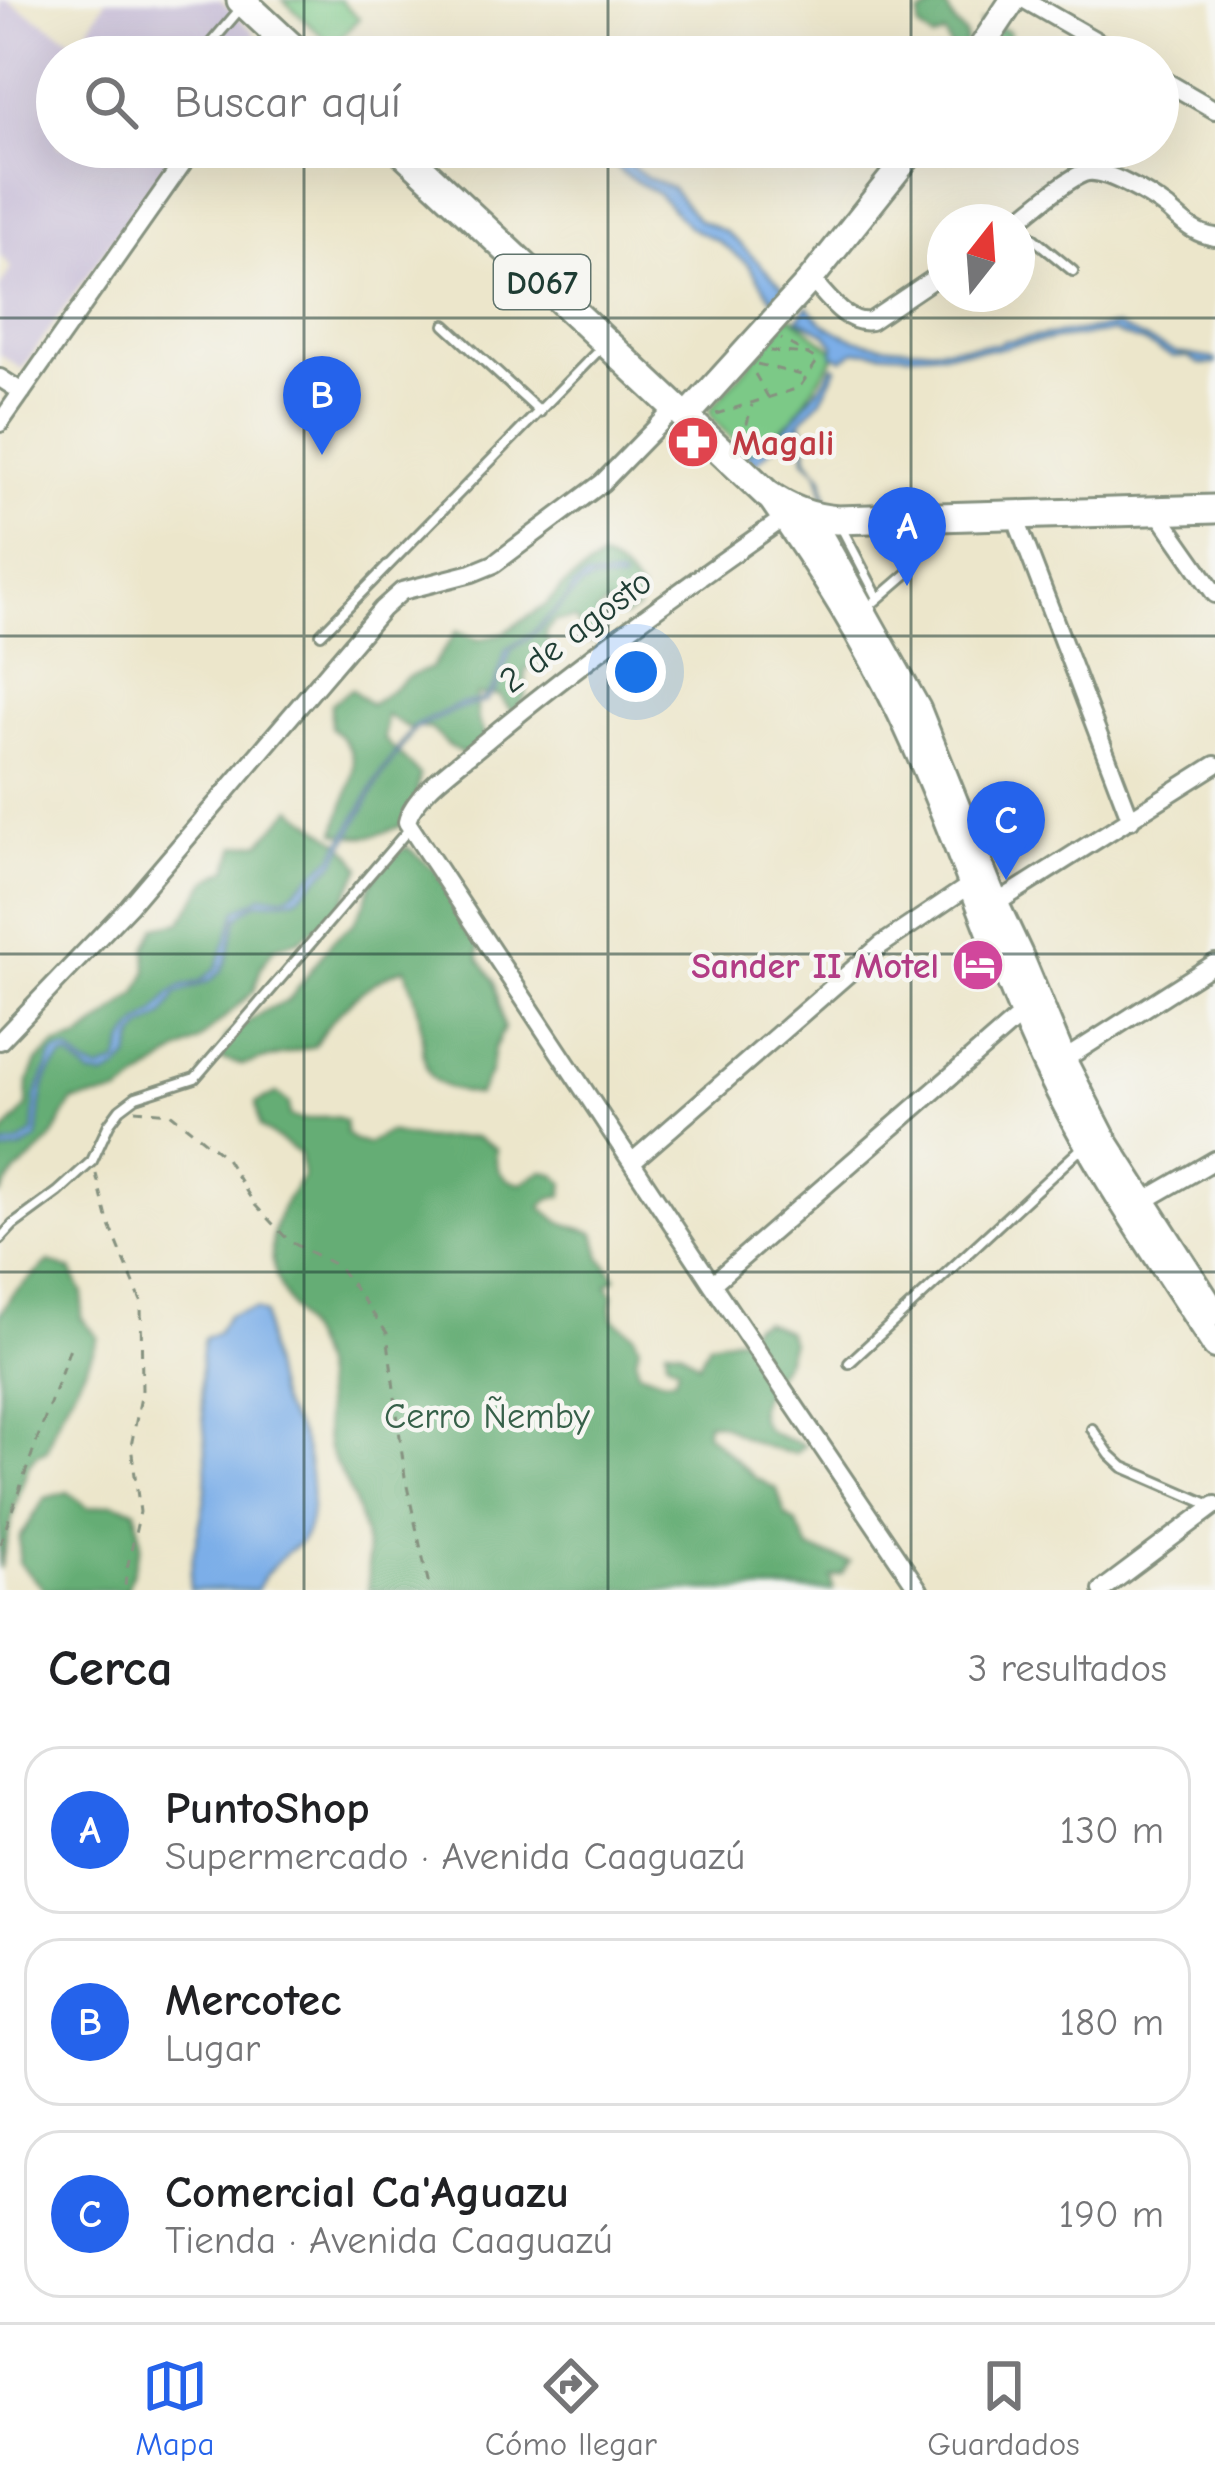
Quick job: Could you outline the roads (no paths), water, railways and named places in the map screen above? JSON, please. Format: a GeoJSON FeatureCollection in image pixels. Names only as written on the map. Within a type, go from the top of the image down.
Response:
{"type":"FeatureCollection","features":[{"type":"Feature","properties":{"kind":"main road"},"geometry":{"type":"LineString","coordinates":[[242,2],[279,36]]}},
{"type":"Feature","properties":{"kind":"main road","name":"D067"},"geometry":{"type":"LineString","coordinates":[[420,168],[607,343],[687,409],[767,494],[810,518],[1215,509]]}},
{"type":"Feature","properties":{"kind":"street"},"geometry":{"type":"LineString","coordinates":[[989,36],[1013,0]]}},
{"type":"Feature","properties":{"kind":"street"},"geometry":{"type":"LineString","coordinates":[[1025,0],[1088,36]]}},
{"type":"Feature","properties":{"kind":"street"},"geometry":{"type":"LineString","coordinates":[[272,36],[275,32]]}},
{"type":"Feature","properties":{"kind":"street"},"geometry":{"type":"LineString","coordinates":[[1179,89],[1215,110]]}},
{"type":"Feature","properties":{"kind":"street"},"geometry":{"type":"LineString","coordinates":[[0,423],[179,168]]}},
{"type":"Feature","properties":{"kind":"street"},"geometry":{"type":"LineString","coordinates":[[0,1041],[129,906],[402,590],[494,564],[602,483],[752,345],[899,168]]}},
{"type":"Feature","properties":{"kind":"street"},"geometry":{"type":"LineString","coordinates":[[1035,210],[1079,175],[1097,171],[1146,194],[1204,236],[1215,237]]}},
{"type":"Feature","properties":{"kind":"street"},"geometry":{"type":"LineString","coordinates":[[804,287],[852,320],[864,322],[927,283]]}},
{"type":"Feature","properties":{"kind":"street"},"geometry":{"type":"LineString","coordinates":[[0,378],[22,392]]}},
{"type":"Feature","properties":{"kind":"street"},"geometry":{"type":"LineString","coordinates":[[1156,510],[1215,594]]}},
{"type":"Feature","properties":{"kind":"street"},"geometry":{"type":"LineString","coordinates":[[1015,514],[1131,820]]}},
{"type":"Feature","properties":{"kind":"street"},"geometry":{"type":"LineString","coordinates":[[810,518],[872,604],[918,709],[988,908],[1086,1144],[1215,1346]]}},
{"type":"Feature","properties":{"kind":"street"},"geometry":{"type":"LineString","coordinates":[[810,518],[853,624],[977,880]]}},
{"type":"Feature","properties":{"kind":"street","name":"2 de agosto"},"geometry":{"type":"LineString","coordinates":[[410,828],[409,813],[429,790],[539,696],[810,518]]}},
{"type":"Feature","properties":{"kind":"street"},"geometry":{"type":"LineString","coordinates":[[988,908],[1215,765]]}},
{"type":"Feature","properties":{"kind":"street"},"geometry":{"type":"LineString","coordinates":[[410,828],[919,1590]]}},
{"type":"Feature","properties":{"kind":"street"},"geometry":{"type":"LineString","coordinates":[[634,1161],[881,945],[977,880]]}},
{"type":"Feature","properties":{"kind":"street"},"geometry":{"type":"LineString","coordinates":[[1056,1065],[1215,963]]}},
{"type":"Feature","properties":{"kind":"street"},"geometry":{"type":"LineString","coordinates":[[712,1284],[1030,1007]]}},
{"type":"Feature","properties":{"kind":"street"},"geometry":{"type":"LineString","coordinates":[[1056,1065],[1215,1313]]}},
{"type":"Feature","properties":{"kind":"street"},"geometry":{"type":"LineString","coordinates":[[1142,1202],[1215,1160]]}},
{"type":"Feature","properties":{"kind":"street"},"geometry":{"type":"LineString","coordinates":[[1102,1590],[1214,1505]]}},
{"type":"Feature","properties":{"kind":"lane"},"geometry":{"type":"LineString","coordinates":[[215,36],[242,2]]}},
{"type":"Feature","properties":{"kind":"lane"},"geometry":{"type":"LineString","coordinates":[[1035,239],[1073,271]]}},
{"type":"Feature","properties":{"kind":"lane"},"geometry":{"type":"LineString","coordinates":[[446,325],[540,412]]}},
{"type":"Feature","properties":{"kind":"lane"},"geometry":{"type":"LineString","coordinates":[[321,634],[607,343]]}},
{"type":"Feature","properties":{"kind":"lane"},"geometry":{"type":"LineString","coordinates":[[872,604],[909,572],[944,517]]}},
{"type":"Feature","properties":{"kind":"lane"},"geometry":{"type":"LineString","coordinates":[[0,1239],[92,1161],[120,1109],[136,1097],[195,1078],[410,828]]}},
{"type":"Feature","properties":{"kind":"lane"},"geometry":{"type":"LineString","coordinates":[[849,1363],[1086,1144]]}},
{"type":"Feature","properties":{"kind":"lane"},"geometry":{"type":"LineString","coordinates":[[1092,1429],[1124,1467],[1214,1505]]}},
{"type":"Feature","properties":{"kind":"water"},"geometry":{"type":"Polygon","coordinates":[[[618,168],[634,168],[671,187],[698,220],[726,232],[784,288],[773,300],[748,264],[689,227],[658,194],[618,168]]]}},
{"type":"Feature","properties":{"kind":"water"},"geometry":{"type":"Polygon","coordinates":[[[808,306],[824,323],[869,343],[997,344],[1116,326],[1177,353],[1215,359],[1215,364],[1173,357],[1112,332],[996,349],[908,354],[860,351],[843,359],[833,355],[834,345],[825,333],[798,319],[808,306]]]}},
{"type":"Feature","properties":{"kind":"water"},"geometry":{"type":"Polygon","coordinates":[[[833,366],[837,368],[821,399],[800,422],[806,432],[807,458],[818,471],[805,459],[798,425],[755,463],[745,454],[782,432],[833,366]]]}},
{"type":"Feature","properties":{"kind":"water"},"geometry":{"type":"Polygon","coordinates":[[[819,472],[827,502],[821,505],[824,496],[819,472]]]}},
{"type":"Feature","properties":{"kind":"water"},"geometry":{"type":"Polygon","coordinates":[[[620,577],[623,581],[593,581],[580,587],[531,637],[511,650],[497,688],[486,702],[458,709],[414,730],[382,776],[336,861],[296,898],[256,903],[242,913],[221,971],[210,981],[176,994],[163,1016],[142,1028],[118,1070],[105,1077],[91,1076],[65,1057],[50,1073],[42,1094],[37,1139],[21,1149],[0,1153],[0,1147],[19,1143],[33,1133],[36,1095],[52,1056],[69,1051],[98,1071],[118,1063],[125,1041],[169,994],[201,981],[217,967],[237,910],[262,896],[291,893],[333,857],[380,774],[414,726],[487,696],[506,650],[532,633],[573,587],[586,578],[620,577]]]}},
{"type":"Feature","properties":{"kind":"water"},"geometry":{"type":"Polygon","coordinates":[[[255,1309],[265,1314],[280,1404],[305,1449],[310,1520],[301,1541],[273,1566],[256,1590],[190,1590],[206,1488],[204,1338],[217,1333],[228,1315],[255,1309]]]}},
{"type":"Feature","properties":{"kind":"place","name":"Magali"},"geometry":{"type":"Point","coordinates":[693,442]}},
{"type":"Feature","properties":{"kind":"place","name":"Mercotec"},"geometry":{"type":"Point","coordinates":[322,455]}},
{"type":"Feature","properties":{"kind":"place","name":"PuntoShop"},"geometry":{"type":"Point","coordinates":[907,586]}},
{"type":"Feature","properties":{"kind":"place","name":"Comercial Ca'Aguazu"},"geometry":{"type":"Point","coordinates":[1006,880]}},
{"type":"Feature","properties":{"kind":"place","name":"Sander II Motel"},"geometry":{"type":"Point","coordinates":[978,965]}},
{"type":"Feature","properties":{"kind":"park label","name":"Cerro Ñemby"},"geometry":{"type":"Point","coordinates":[487,1415]}}]}
